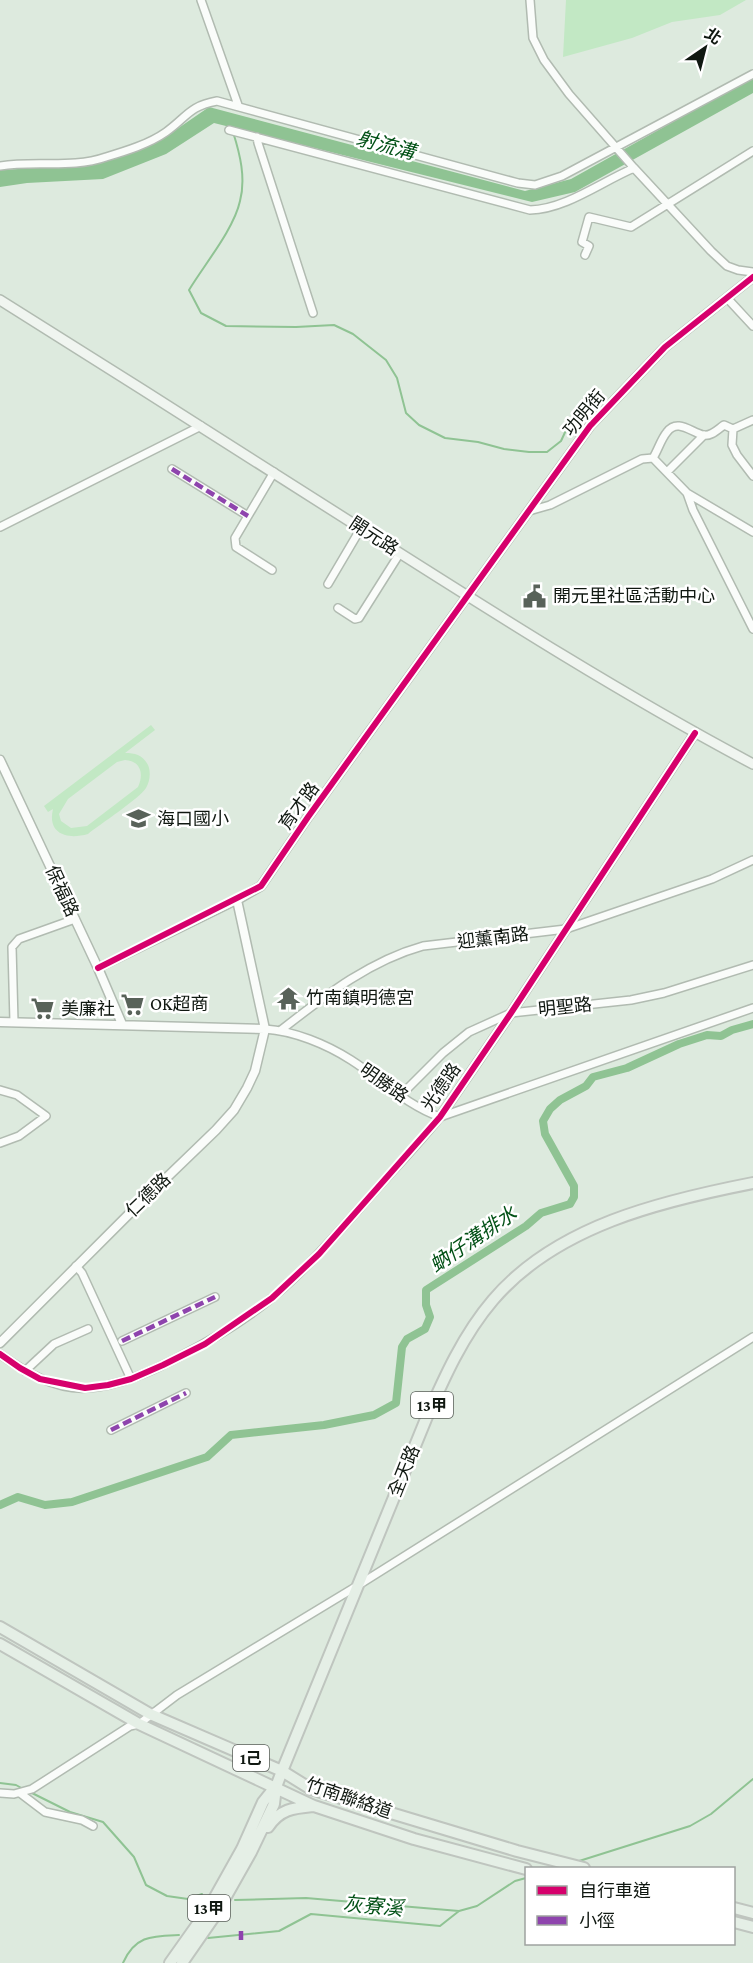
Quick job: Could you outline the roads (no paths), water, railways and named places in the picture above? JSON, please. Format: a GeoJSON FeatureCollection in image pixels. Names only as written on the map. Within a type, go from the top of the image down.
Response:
{"type":"FeatureCollection","features":[{"type":"Feature","properties":{"kind":"main road","name":"開元路"},"geometry":{"type":"LineString","coordinates":[[0,300],[468,596],[695,733],[753,764]]}},
{"type":"Feature","properties":{"kind":"main road","name":"全天路"},"geometry":{"type":"LineString","coordinates":[[276,1787],[442,1380],[462,1344],[492,1301],[517,1275],[547,1252],[605,1222],[710,1191],[753,1183]]}},
{"type":"Feature","properties":{"kind":"main road","name":"竹南聯絡道"},"geometry":{"type":"LineString","coordinates":[[0,1627],[150,1714],[282,1771],[311,1789],[577,1867]]}},
{"type":"Feature","properties":{"kind":"main road","name":"竹南聯絡道"},"geometry":{"type":"LineString","coordinates":[[0,1644],[139,1724],[314,1806],[414,1839],[525,1869]]}},
{"type":"Feature","properties":{"kind":"main road","name":"13甲"},"geometry":{"type":"LineString","coordinates":[[182,1963],[216,1914],[246,1850],[263,1802],[276,1787]]}},
{"type":"Feature","properties":{"kind":"main road"},"geometry":{"type":"LineString","coordinates":[[246,1850],[276,1816],[293,1808],[314,1806]]}},
{"type":"Feature","properties":{"kind":"main road","name":"13甲"},"geometry":{"type":"LineString","coordinates":[[170,1963],[246,1850]]}},
{"type":"Feature","properties":{"kind":"main road"},"geometry":{"type":"LineString","coordinates":[[735,1908],[753,1913]]}},
{"type":"Feature","properties":{"kind":"main road"},"geometry":{"type":"LineString","coordinates":[[735,1922],[753,1927]]}},
{"type":"Feature","properties":{"kind":"street"},"geometry":{"type":"LineString","coordinates":[[201,0],[238,105]]}},
{"type":"Feature","properties":{"kind":"street"},"geometry":{"type":"LineString","coordinates":[[530,0],[533,38],[544,60],[569,94],[666,204],[711,251],[727,266],[753,272]]}},
{"type":"Feature","properties":{"kind":"street"},"geometry":{"type":"LineString","coordinates":[[0,166],[80,164],[94,161],[155,138],[167,132],[192,108],[217,101],[518,183],[535,185],[562,176],[618,149],[753,74]]}},
{"type":"Feature","properties":{"kind":"street"},"geometry":{"type":"LineString","coordinates":[[229,130],[530,210],[542,209],[569,200],[633,167]]}},
{"type":"Feature","properties":{"kind":"street"},"geometry":{"type":"LineString","coordinates":[[257,137],[313,313]]}},
{"type":"Feature","properties":{"kind":"street"},"geometry":{"type":"LineString","coordinates":[[585,255],[589,246],[582,242],[589,218],[631,227],[753,151]]}},
{"type":"Feature","properties":{"kind":"street","name":"功明街"},"geometry":{"type":"LineString","coordinates":[[468,596],[590,426],[665,347],[753,277]]}},
{"type":"Feature","properties":{"kind":"street"},"geometry":{"type":"LineString","coordinates":[[727,298],[753,326]]}},
{"type":"Feature","properties":{"kind":"street"},"geometry":{"type":"LineString","coordinates":[[653,458],[668,430],[673,427],[682,426],[704,435],[712,434],[724,425],[733,429],[753,420]]}},
{"type":"Feature","properties":{"kind":"street"},"geometry":{"type":"LineString","coordinates":[[0,527],[201,426]]}},
{"type":"Feature","properties":{"kind":"street"},"geometry":{"type":"LineString","coordinates":[[733,429],[732,445],[753,477]]}},
{"type":"Feature","properties":{"kind":"street"},"geometry":{"type":"LineString","coordinates":[[668,472],[704,435]]}},
{"type":"Feature","properties":{"kind":"street"},"geometry":{"type":"LineString","coordinates":[[529,511],[550,505],[642,459],[653,458],[687,493],[698,520],[753,629]]}},
{"type":"Feature","properties":{"kind":"street"},"geometry":{"type":"LineString","coordinates":[[172,469],[248,516]]}},
{"type":"Feature","properties":{"kind":"street"},"geometry":{"type":"LineString","coordinates":[[272,570],[236,547],[235,538],[274,472]]}},
{"type":"Feature","properties":{"kind":"street"},"geometry":{"type":"LineString","coordinates":[[687,493],[701,499],[753,532]]}},
{"type":"Feature","properties":{"kind":"street"},"geometry":{"type":"LineString","coordinates":[[328,584],[361,528]]}},
{"type":"Feature","properties":{"kind":"street"},"geometry":{"type":"LineString","coordinates":[[338,608],[355,619],[359,618],[400,553]]}},
{"type":"Feature","properties":{"kind":"street","name":"育才路"},"geometry":{"type":"LineString","coordinates":[[98,968],[261,886],[468,596]]}},
{"type":"Feature","properties":{"kind":"street","name":"光德路"},"geometry":{"type":"LineString","coordinates":[[0,1354],[40,1379],[85,1388],[108,1385],[131,1379],[205,1344],[272,1298],[319,1254],[440,1117],[695,733]]}},
{"type":"Feature","properties":{"kind":"street","name":"保福路"},"geometry":{"type":"LineString","coordinates":[[0,760],[122,1024]]}},
{"type":"Feature","properties":{"kind":"street","name":"迎薰南路"},"geometry":{"type":"LineString","coordinates":[[280,1030],[336,988],[406,951],[423,946],[566,929],[712,879],[753,860]]}},
{"type":"Feature","properties":{"kind":"street"},"geometry":{"type":"LineString","coordinates":[[237,900],[265,1029]]}},
{"type":"Feature","properties":{"kind":"street"},"geometry":{"type":"LineString","coordinates":[[14,1022],[12,947],[19,939],[75,919]]}},
{"type":"Feature","properties":{"kind":"street","name":"明聖路"},"geometry":{"type":"LineString","coordinates":[[400,1096],[469,1032],[511,1013],[631,1000],[730,974],[753,965]]}},
{"type":"Feature","properties":{"kind":"street"},"geometry":{"type":"LineString","coordinates":[[440,1117],[753,1008]]}},
{"type":"Feature","properties":{"kind":"street","name":"明勝路"},"geometry":{"type":"LineString","coordinates":[[0,1022],[280,1030],[350,1059],[400,1096],[440,1117]]}},
{"type":"Feature","properties":{"kind":"street","name":"仁德路"},"geometry":{"type":"LineString","coordinates":[[0,1343],[234,1110],[255,1071],[265,1029]]}},
{"type":"Feature","properties":{"kind":"street"},"geometry":{"type":"LineString","coordinates":[[0,1090],[17,1095],[46,1116],[20,1136],[0,1143]]}},
{"type":"Feature","properties":{"kind":"street"},"geometry":{"type":"LineString","coordinates":[[76,1266],[82,1273],[131,1379]]}},
{"type":"Feature","properties":{"kind":"street"},"geometry":{"type":"LineString","coordinates":[[122,1341],[215,1297]]}},
{"type":"Feature","properties":{"kind":"street"},"geometry":{"type":"LineString","coordinates":[[25,1371],[54,1344],[88,1329]]}},
{"type":"Feature","properties":{"kind":"street"},"geometry":{"type":"LineString","coordinates":[[0,1793],[25,1792],[130,1726],[139,1724],[177,1695],[357,1586],[753,1337]]}},
{"type":"Feature","properties":{"kind":"street"},"geometry":{"type":"LineString","coordinates":[[111,1430],[186,1393]]}},
{"type":"Feature","properties":{"kind":"street"},"geometry":{"type":"LineString","coordinates":[[25,1792],[45,1812],[82,1820],[93,1826]]}},
{"type":"Feature","properties":{"kind":"waterway"},"geometry":{"type":"LineString","coordinates":[[233,132],[241,166],[242,192],[232,223],[189,290],[201,313],[226,326],[334,325],[353,334],[386,360],[397,378],[406,413],[419,425],[445,438],[478,442],[504,449],[547,452],[561,441],[567,428]]}},
{"type":"Feature","properties":{"kind":"waterway","name":"蚋仔溝排水"},"geometry":{"type":"LineString","coordinates":[[0,1505],[18,1497],[45,1505],[72,1502],[207,1457],[231,1435],[324,1425],[374,1415],[396,1403],[402,1347],[407,1339],[425,1329],[430,1317],[426,1305],[426,1290],[526,1226],[541,1213],[570,1204],[574,1197],[574,1186],[545,1134],[543,1121],[550,1109],[560,1100],[586,1086],[593,1077],[627,1068],[679,1044],[707,1035],[721,1036],[753,1024]]}},
{"type":"Feature","properties":{"kind":"waterway","name":"灰寮溪"},"geometry":{"type":"LineString","coordinates":[[576,1862],[690,1826],[711,1814],[753,1779]]}},
{"type":"Feature","properties":{"kind":"waterway"},"geometry":{"type":"LineString","coordinates":[[0,1783],[16,1785],[25,1790]]}},
{"type":"Feature","properties":{"kind":"waterway"},"geometry":{"type":"LineString","coordinates":[[30,1792],[70,1812],[103,1822],[134,1857],[146,1885],[167,1896],[188,1899],[202,1894]]}},
{"type":"Feature","properties":{"kind":"waterway","name":"灰寮溪"},"geometry":{"type":"LineString","coordinates":[[208,1938],[279,1931],[311,1914],[440,1926],[459,1911],[477,1906],[515,1881],[525,1878]]}},
{"type":"Feature","properties":{"kind":"waterway"},"geometry":{"type":"LineString","coordinates":[[235,1900],[306,1898],[459,1911]]}},
{"type":"Feature","properties":{"kind":"waterway","name":"灰寮溪"},"geometry":{"type":"LineString","coordinates":[[123,1963],[139,1942],[153,1937],[179,1935]]}},
{"type":"Feature","properties":{"kind":"place","name":"開元里社區活動中心"},"geometry":{"type":"Point","coordinates":[535,596]}},
{"type":"Feature","properties":{"kind":"place","name":"海口國小"},"geometry":{"type":"Point","coordinates":[139,819]}},
{"type":"Feature","properties":{"kind":"place","name":"竹南鎮明德宮"},"geometry":{"type":"Point","coordinates":[288,998]}},
{"type":"Feature","properties":{"kind":"place","name":"OK超商"},"geometry":{"type":"Point","coordinates":[132,1004]}},
{"type":"Feature","properties":{"kind":"place","name":"美廉社"},"geometry":{"type":"Point","coordinates":[43,1009]}},
{"type":"Feature","properties":{"kind":"water label","name":"射流溝"},"geometry":{"type":"Point","coordinates":[386,145]}}]}
